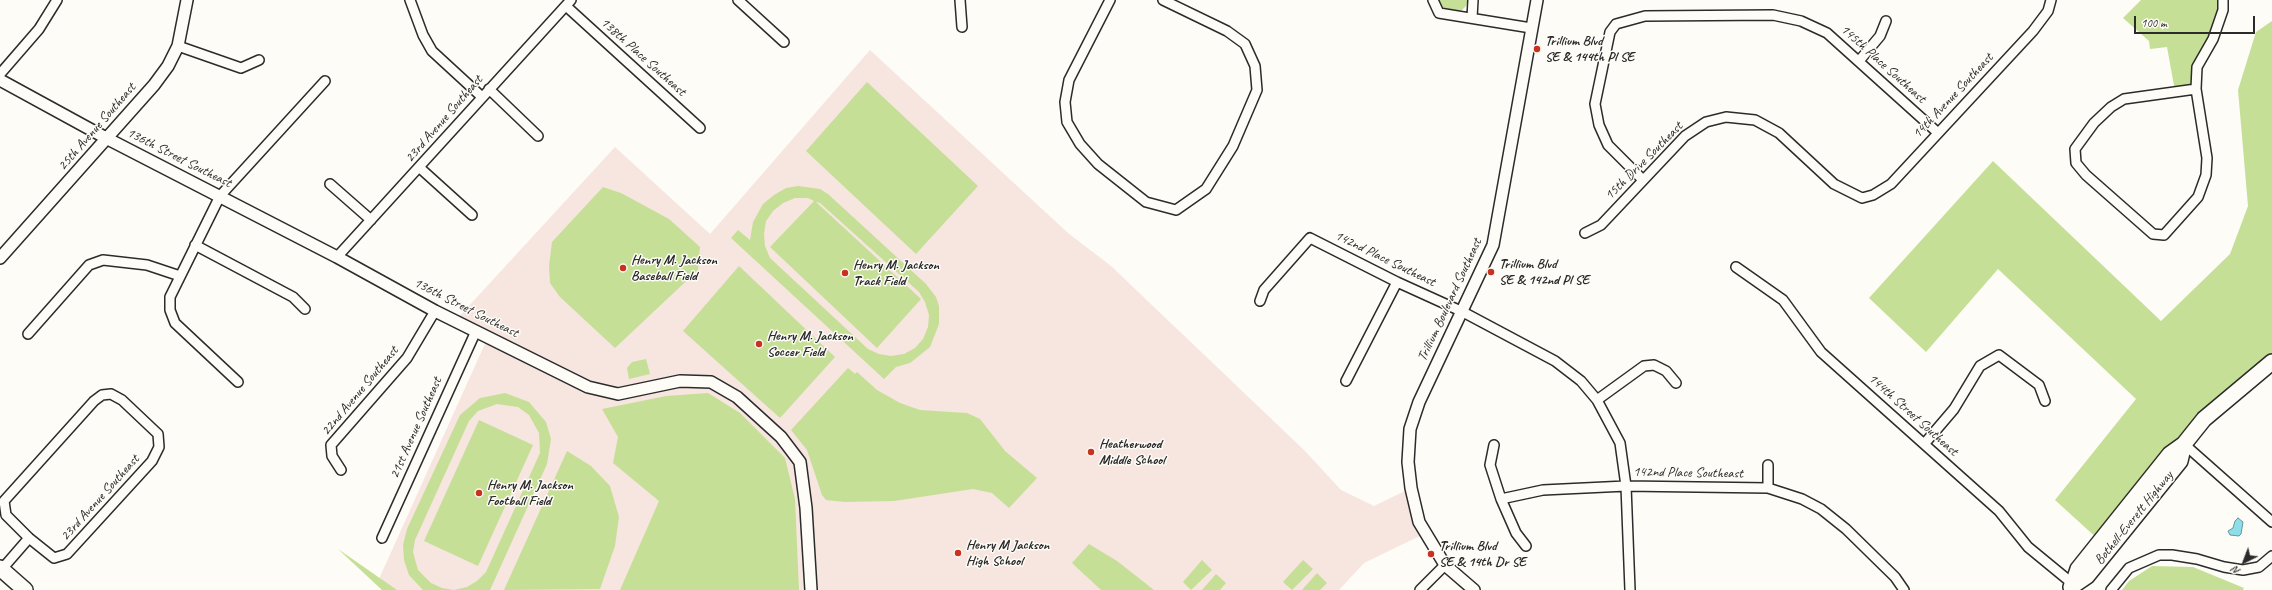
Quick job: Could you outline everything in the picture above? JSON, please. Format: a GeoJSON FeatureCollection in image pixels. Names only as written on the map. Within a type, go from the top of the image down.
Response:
{"type":"FeatureCollection","features":[{"type":"Feature","properties":{"kind":"main road","name":"Bothell-Everett Highway"},"geometry":{"type":"LineString","coordinates":[[2071,587],[2078,569],[2170,454],[2184,444],[2204,419],[2271,362]]}},
{"type":"Feature","properties":{"kind":"main road"},"geometry":{"type":"LineString","coordinates":[[1,569],[25,590]]}},
{"type":"Feature","properties":{"kind":"street"},"geometry":{"type":"LineString","coordinates":[[0,74],[39,29],[58,0]]}},
{"type":"Feature","properties":{"kind":"street","name":"25th Avenue Southeast"},"geometry":{"type":"LineString","coordinates":[[0,258],[108,139],[154,85],[168,66],[178,46],[187,0]]}},
{"type":"Feature","properties":{"kind":"street"},"geometry":{"type":"LineString","coordinates":[[410,0],[423,35],[432,51],[482,97]]}},
{"type":"Feature","properties":{"kind":"street"},"geometry":{"type":"LineString","coordinates":[[738,0],[784,42]]}},
{"type":"Feature","properties":{"kind":"street"},"geometry":{"type":"LineString","coordinates":[[960,0],[962,27]]}},
{"type":"Feature","properties":{"kind":"street"},"geometry":{"type":"LineString","coordinates":[[1110,0],[1069,80],[1065,102],[1067,122],[1080,144],[1098,164],[1146,202],[1176,210],[1206,189],[1233,146],[1257,90],[1255,66],[1245,44],[1227,31],[1163,0]]}},
{"type":"Feature","properties":{"kind":"street"},"geometry":{"type":"LineString","coordinates":[[1432,0],[1439,13],[1531,28]]}},
{"type":"Feature","properties":{"kind":"street"},"geometry":{"type":"LineString","coordinates":[[1472,18],[1473,0]]}},
{"type":"Feature","properties":{"kind":"street","name":"Trillium Boulevard Southeast"},"geometry":{"type":"LineString","coordinates":[[1474,590],[1445,565],[1419,522],[1411,488],[1408,462],[1410,429],[1418,402],[1463,312],[1493,245],[1537,0]]}},
{"type":"Feature","properties":{"kind":"street","name":"14th Avenue Southeast"},"geometry":{"type":"LineString","coordinates":[[1862,198],[1873,195],[1891,184],[1937,132],[2033,31],[2048,11],[2051,0]]}},
{"type":"Feature","properties":{"kind":"street"},"geometry":{"type":"LineString","coordinates":[[2196,89],[2124,99],[2111,107],[2094,123],[2074,149],[2076,164],[2153,234],[2164,235],[2198,197],[2206,175],[2208,158],[2196,89],[2197,68],[2213,39],[2223,10],[2223,0]]}},
{"type":"Feature","properties":{"kind":"street","name":"23rd Avenue Southeast"},"geometry":{"type":"LineString","coordinates":[[337,257],[420,168],[489,89],[569,3]]}},
{"type":"Feature","properties":{"kind":"street","name":"138th Place Southeast"},"geometry":{"type":"LineString","coordinates":[[569,3],[700,128]]}},
{"type":"Feature","properties":{"kind":"street","name":"145th Place Southeast"},"geometry":{"type":"LineString","coordinates":[[1642,179],[1608,145],[1599,126],[1595,104],[1607,43],[1616,24],[1645,16],[1773,15],[1802,21],[1827,33],[1937,132]]}},
{"type":"Feature","properties":{"kind":"street"},"geometry":{"type":"LineString","coordinates":[[1859,61],[1880,36],[1886,21]]}},
{"type":"Feature","properties":{"kind":"street"},"geometry":{"type":"LineString","coordinates":[[178,46],[241,68],[259,60]]}},
{"type":"Feature","properties":{"kind":"street","name":"136th Street Southeast"},"geometry":{"type":"LineString","coordinates":[[0,80],[108,139],[337,257],[435,310],[588,387],[618,394],[680,381],[711,382],[738,397],[781,436],[800,462],[806,508],[811,590]]}},
{"type":"Feature","properties":{"kind":"street"},"geometry":{"type":"LineString","coordinates":[[238,382],[175,323],[170,310],[170,297],[220,196],[325,81]]}},
{"type":"Feature","properties":{"kind":"street"},"geometry":{"type":"LineString","coordinates":[[489,89],[538,136]]}},
{"type":"Feature","properties":{"kind":"street","name":"15th Drive Southeast"},"geometry":{"type":"LineString","coordinates":[[1585,233],[1601,225],[1642,179],[1685,136],[1706,122],[1726,117],[1756,120],[1779,133],[1834,184],[1862,198]]}},
{"type":"Feature","properties":{"kind":"street"},"geometry":{"type":"LineString","coordinates":[[420,168],[472,215]]}},
{"type":"Feature","properties":{"kind":"street"},"geometry":{"type":"LineString","coordinates":[[330,184],[371,220]]}},
{"type":"Feature","properties":{"kind":"street","name":"142nd Place Southeast"},"geometry":{"type":"LineString","coordinates":[[1260,301],[1264,290],[1310,238],[1397,282],[1463,312],[1555,361],[1581,381],[1597,400],[1620,443],[1626,486],[1768,488],[1802,499],[1821,509],[1846,529],[1895,577],[1904,590]]}},
{"type":"Feature","properties":{"kind":"street"},"geometry":{"type":"LineString","coordinates":[[195,245],[293,297],[305,309]]}},
{"type":"Feature","properties":{"kind":"street"},"geometry":{"type":"LineString","coordinates":[[28,334],[89,265],[103,260],[147,265],[180,276]]}},
{"type":"Feature","properties":{"kind":"street","name":"144th Street Southeast"},"geometry":{"type":"LineString","coordinates":[[1736,267],[1783,300],[1821,352],[1925,443],[1999,511],[2028,547],[2071,587]]}},
{"type":"Feature","properties":{"kind":"street"},"geometry":{"type":"LineString","coordinates":[[1346,381],[1397,282]]}},
{"type":"Feature","properties":{"kind":"street","name":"22nd Avenue Southeast"},"geometry":{"type":"LineString","coordinates":[[341,470],[332,456],[331,444],[407,358],[435,310]]}},
{"type":"Feature","properties":{"kind":"street","name":"21st Avenue Southeast"},"geometry":{"type":"LineString","coordinates":[[382,538],[476,330]]}},
{"type":"Feature","properties":{"kind":"street"},"geometry":{"type":"LineString","coordinates":[[1925,443],[1954,409],[1980,366],[1999,355],[2039,385],[2045,401]]}},
{"type":"Feature","properties":{"kind":"street"},"geometry":{"type":"LineString","coordinates":[[1597,400],[1644,366],[1654,365],[1666,371],[1676,383]]}},
{"type":"Feature","properties":{"kind":"street","name":"23rd Avenue Southeast"},"geometry":{"type":"LineString","coordinates":[[111,394],[122,400],[158,434],[159,447],[152,461],[67,554],[54,558],[29,538],[6,515],[4,501],[94,401],[102,395],[111,394]]}},
{"type":"Feature","properties":{"kind":"street"},"geometry":{"type":"LineString","coordinates":[[2184,444],[2272,522]]}},
{"type":"Feature","properties":{"kind":"street"},"geometry":{"type":"LineString","coordinates":[[1494,445],[1490,466],[1501,499],[1516,533],[1526,546]]}},
{"type":"Feature","properties":{"kind":"street"},"geometry":{"type":"LineString","coordinates":[[1768,465],[1768,488]]}},
{"type":"Feature","properties":{"kind":"street"},"geometry":{"type":"LineString","coordinates":[[1501,499],[1543,490],[1626,486],[1630,590]]}},
{"type":"Feature","properties":{"kind":"street"},"geometry":{"type":"LineString","coordinates":[[1,569],[29,538]]}},
{"type":"Feature","properties":{"kind":"street"},"geometry":{"type":"LineString","coordinates":[[2111,590],[2129,568],[2159,556],[2172,555],[2197,558],[2224,567],[2243,570],[2259,567],[2272,556]]}},
{"type":"Feature","properties":{"kind":"street"},"geometry":{"type":"LineString","coordinates":[[1420,590],[1445,565]]}},
{"type":"Feature","properties":{"kind":"shaded area"},"geometry":{"type":"Polygon","coordinates":[[[870,50],[1068,233],[1111,266],[1305,451],[1341,490],[1374,506],[1411,488],[1426,533],[1364,563],[1339,590],[392,590],[379,579],[488,337],[455,321],[615,147],[710,234],[870,50]]]}},
{"type":"Feature","properties":{"kind":"green space"},"geometry":{"type":"Polygon","coordinates":[[[1437,0],[1468,0],[1466,6],[1461,11],[1443,8],[1437,0]]]}},
{"type":"Feature","properties":{"kind":"green space"},"geometry":{"type":"Polygon","coordinates":[[[2141,0],[2223,0],[2223,10],[2197,67],[2196,89],[2175,91],[2167,47],[2150,49],[2149,41],[2123,18],[2141,0]]]}},
{"type":"Feature","properties":{"kind":"green space"},"geometry":{"type":"Polygon","coordinates":[[[2272,21],[2272,358],[2184,444],[2100,541],[2055,500],[2136,399],[1998,269],[1926,352],[1869,298],[1993,161],[2161,321],[2230,254],[2248,206],[2238,90],[2256,32],[2272,21]]]}},
{"type":"Feature","properties":{"kind":"green space"},"geometry":{"type":"Polygon","coordinates":[[[867,82],[978,186],[916,254],[806,151],[867,82]]]}},
{"type":"Feature","properties":{"kind":"green space"},"geometry":{"type":"Polygon","coordinates":[[[798,186],[820,189],[828,194],[926,284],[936,297],[939,306],[939,324],[930,347],[910,363],[896,367],[884,379],[731,238],[738,230],[750,240],[753,222],[763,204],[786,188],[798,186]],[[795,198],[783,203],[773,211],[766,221],[764,234],[765,246],[770,258],[868,349],[879,354],[891,356],[904,354],[915,348],[923,339],[928,327],[929,315],[925,302],[919,292],[820,203],[816,202],[921,299],[877,348],[770,247],[814,201],[808,198],[795,198]]]}},
{"type":"Feature","properties":{"kind":"green space","name":"Henry M. Jackson Baseball Field"},"geometry":{"type":"Polygon","coordinates":[[[603,187],[621,193],[669,219],[700,247],[698,270],[615,348],[560,297],[550,283],[549,266],[552,242],[603,187]]]}},
{"type":"Feature","properties":{"kind":"green space","name":"Henry M. Jackson Soccer Field"},"geometry":{"type":"Polygon","coordinates":[[[739,266],[835,357],[780,418],[683,331],[739,266]]]}},
{"type":"Feature","properties":{"kind":"green space"},"geometry":{"type":"Polygon","coordinates":[[[646,359],[650,374],[629,379],[627,368],[632,362],[646,359]]]}},
{"type":"Feature","properties":{"kind":"green space"},"geometry":{"type":"Polygon","coordinates":[[[848,368],[855,374],[857,372],[877,390],[900,403],[920,410],[967,413],[980,419],[1005,451],[1037,478],[1009,508],[992,493],[973,489],[894,501],[845,502],[826,500],[822,495],[807,450],[791,430],[848,368]]]}},
{"type":"Feature","properties":{"kind":"green space"},"geometry":{"type":"Polygon","coordinates":[[[505,393],[529,402],[546,422],[551,439],[547,464],[490,590],[454,590],[423,590],[409,575],[404,560],[403,545],[407,529],[460,415],[480,398],[505,393]],[[497,404],[478,411],[469,421],[415,540],[413,552],[418,570],[431,583],[442,588],[454,590],[467,587],[477,581],[486,572],[540,453],[539,433],[529,415],[518,407],[497,404]]]}},
{"type":"Feature","properties":{"kind":"green space"},"geometry":{"type":"Polygon","coordinates":[[[708,393],[740,413],[785,458],[795,499],[799,590],[620,590],[659,501],[613,463],[618,437],[602,409],[666,396],[708,393]]]}},
{"type":"Feature","properties":{"kind":"green space","name":"Henry M. Jackson Football Field"},"geometry":{"type":"Polygon","coordinates":[[[479,420],[533,445],[478,566],[424,541],[479,420]]]}},
{"type":"Feature","properties":{"kind":"green space"},"geometry":{"type":"Polygon","coordinates":[[[567,451],[591,466],[610,486],[619,517],[615,546],[600,589],[504,590],[567,451]]]}},
{"type":"Feature","properties":{"kind":"green space"},"geometry":{"type":"Polygon","coordinates":[[[1089,544],[1117,561],[1154,590],[1101,590],[1072,563],[1089,544]]]}},
{"type":"Feature","properties":{"kind":"green space"},"geometry":{"type":"Polygon","coordinates":[[[338,549],[397,590],[382,590],[338,549]]]}},
{"type":"Feature","properties":{"kind":"green space"},"geometry":{"type":"Polygon","coordinates":[[[1202,560],[1212,570],[1191,590],[1183,582],[1202,560]]]}},
{"type":"Feature","properties":{"kind":"green space"},"geometry":{"type":"Polygon","coordinates":[[[1303,560],[1313,569],[1292,590],[1283,582],[1303,560]]]}},
{"type":"Feature","properties":{"kind":"green space"},"geometry":{"type":"Polygon","coordinates":[[[2152,566],[2193,567],[2244,588],[2243,590],[2122,590],[2129,581],[2152,566]]]}},
{"type":"Feature","properties":{"kind":"green space"},"geometry":{"type":"Polygon","coordinates":[[[1317,573],[1327,583],[1320,590],[1302,590],[1317,573]]]}},
{"type":"Feature","properties":{"kind":"green space"},"geometry":{"type":"Polygon","coordinates":[[[1216,574],[1226,583],[1220,590],[1202,590],[1216,574]]]}},
{"type":"Feature","properties":{"kind":"water"},"geometry":{"type":"Polygon","coordinates":[[[2238,518],[2243,522],[2241,534],[2239,536],[2230,535],[2228,531],[2233,528],[2235,521],[2238,518]]]}},
{"type":"Feature","properties":{"kind":"place","name":"Trillium Blvd SE & 144th Pl SE"},"geometry":{"type":"Point","coordinates":[1537,49]}},
{"type":"Feature","properties":{"kind":"place","name":"Henry M. Jackson Baseball Field"},"geometry":{"type":"Point","coordinates":[623,268]}},
{"type":"Feature","properties":{"kind":"place","name":"Trillium Blvd SE & 142nd Pl SE"},"geometry":{"type":"Point","coordinates":[1491,272]}},
{"type":"Feature","properties":{"kind":"place","name":"Henry M. Jackson Track Field"},"geometry":{"type":"Point","coordinates":[845,273]}},
{"type":"Feature","properties":{"kind":"place","name":"Henry M. Jackson Soccer Field"},"geometry":{"type":"Point","coordinates":[759,344]}},
{"type":"Feature","properties":{"kind":"place","name":"Heatherwood Middle School"},"geometry":{"type":"Point","coordinates":[1091,452]}},
{"type":"Feature","properties":{"kind":"place","name":"Henry M. Jackson Football Field"},"geometry":{"type":"Point","coordinates":[479,493]}},
{"type":"Feature","properties":{"kind":"place","name":"Henry M Jackson High School"},"geometry":{"type":"Point","coordinates":[958,553]}},
{"type":"Feature","properties":{"kind":"place","name":"Trillium Blvd SE & 14th Dr SE"},"geometry":{"type":"Point","coordinates":[1431,554]}}]}
